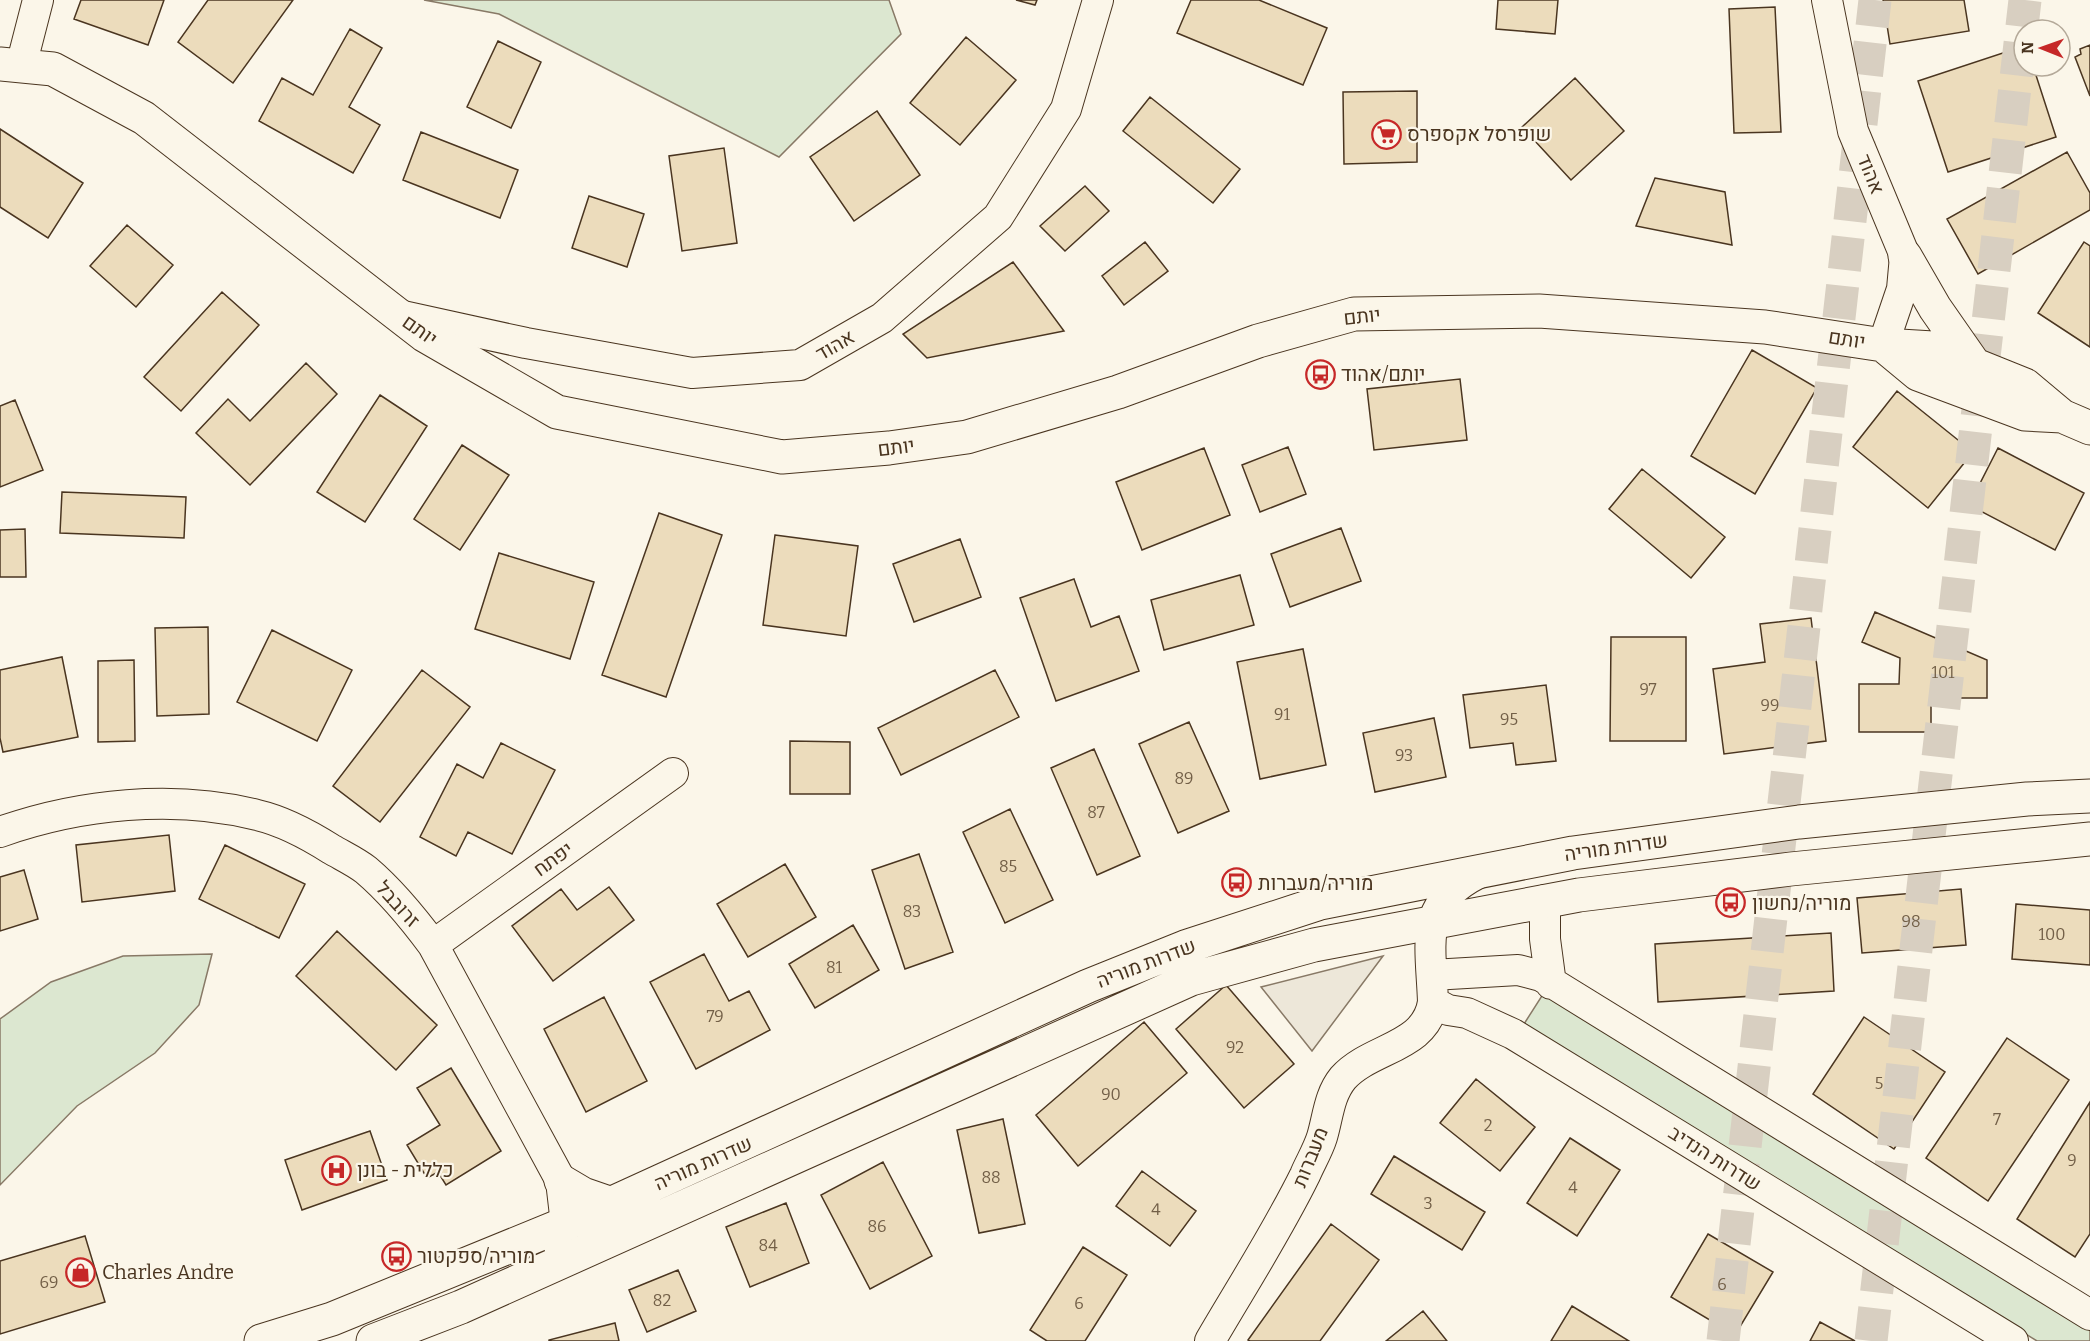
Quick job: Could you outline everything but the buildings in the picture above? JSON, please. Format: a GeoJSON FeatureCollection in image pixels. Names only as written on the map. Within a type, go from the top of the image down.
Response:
{"type":"FeatureCollection","features":[{"type":"Feature","properties":{"kind":"main road","name":"יותם"},"geometry":{"type":"LineString","coordinates":[[11,65],[53,69],[144,118],[243,192],[424,335],[557,412],[782,457],[889,448],[967,437],[1118,392],[1258,341],[1354,314],[1539,311],[1765,327],[1883,345],[1933,348],[2025,385],[2076,422]]}},
{"type":"Feature","properties":{"kind":"main road"},"geometry":{"type":"LineString","coordinates":[[1905,256],[1935,308],[1974,364]]}},
{"type":"Feature","properties":{"kind":"main road","name":"יותם"},"geometry":{"type":"LineString","coordinates":[[1883,345],[1918,374],[2025,414],[2076,422]]}},
{"type":"Feature","properties":{"kind":"main road","name":"שדרות מוריה"},"geometry":{"type":"LineString","coordinates":[[261,1341],[332,1319],[566,1224],[1088,986],[1185,947],[1320,903],[1573,853],[1799,822],[2027,799],[2090,796]]}},
{"type":"Feature","properties":{"kind":"main road","name":"שדרות מוריה"},"geometry":{"type":"LineString","coordinates":[[373,1341],[461,1307],[1191,979],[1314,945],[1545,900],[1791,868],[2090,839]]}},
{"type":"Feature","properties":{"kind":"main road"},"geometry":{"type":"LineString","coordinates":[[561,1181],[583,1194],[612,1204]]}},
{"type":"Feature","properties":{"kind":"street"},"geometry":{"type":"LineString","coordinates":[[11,65],[38,0]]}},
{"type":"Feature","properties":{"kind":"street","name":"אהוד"},"geometry":{"type":"LineString","coordinates":[[398,315],[526,343],[692,373],[800,365],[882,318],[998,217],[1066,110],[1098,0]]}},
{"type":"Feature","properties":{"kind":"street","name":"אהוד"},"geometry":{"type":"LineString","coordinates":[[1827,0],[1853,131],[1905,256],[1902,289],[1883,345]]}},
{"type":"Feature","properties":{"kind":"street","name":"יפתח"},"geometry":{"type":"LineString","coordinates":[[433,945],[673,773]]}},
{"type":"Feature","properties":{"kind":"street","name":"זרובבל"},"geometry":{"type":"LineString","coordinates":[[0,832],[35,820],[130,804],[211,807],[258,815],[309,835],[365,869],[407,911],[433,945],[561,1181],[566,1224],[560,1244],[553,1255],[529,1275]]}},
{"type":"Feature","properties":{"kind":"street"},"geometry":{"type":"LineString","coordinates":[[1480,872],[1445,895],[1436,909],[1433,923],[1433,988],[1518,970],[1541,976],[2090,1315]]}},
{"type":"Feature","properties":{"kind":"street"},"geometry":{"type":"LineString","coordinates":[[1545,900],[1545,939],[1551,984]]}},
{"type":"Feature","properties":{"kind":"street","name":"מעברות"},"geometry":{"type":"LineString","coordinates":[[1210,1341],[1290,1205],[1322,1138],[1330,1101],[1343,1078],[1359,1065],[1422,1030],[1430,1019],[1433,988]]}},
{"type":"Feature","properties":{"kind":"street","name":"שדרות הנדיב"},"geometry":{"type":"LineString","coordinates":[[1433,988],[1448,1010],[1467,1013],[1513,1034],[2013,1341]]}},
{"type":"Feature","properties":{"kind":"green space"},"geometry":{"type":"Polygon","coordinates":[[[424,0],[889,0],[901,34],[779,157],[499,14],[424,0]]]}},
{"type":"Feature","properties":{"kind":"green space"},"geometry":{"type":"Polygon","coordinates":[[[212,954],[199,1005],[155,1053],[77,1106],[0,1185],[0,1019],[51,982],[123,956],[212,954]]]}},
{"type":"Feature","properties":{"kind":"green space"},"geometry":{"type":"Polygon","coordinates":[[[1545,991],[2090,1329],[2090,1341],[2037,1341],[1524,1024],[1545,991]]]}},
{"type":"Feature","properties":{"kind":"shaded area"},"geometry":{"type":"Polygon","coordinates":[[[1383,956],[1312,1051],[1261,987],[1383,956]]]}},
{"type":"Feature","properties":{"kind":"tunnel"},"geometry":{"type":"LineString","coordinates":[[1723,1341],[1875,0]]}},
{"type":"Feature","properties":{"kind":"tunnel"},"geometry":{"type":"LineString","coordinates":[[1871,1341],[2025,0]]}},
{"type":"Feature","properties":{"kind":"place","name":"שופרסל אקספרס"},"geometry":{"type":"Point","coordinates":[1386,134]}},
{"type":"Feature","properties":{"kind":"place","name":"יותם/אהוד"},"geometry":{"type":"Point","coordinates":[1320,374]}},
{"type":"Feature","properties":{"kind":"place","name":"מוריה/מעברות"},"geometry":{"type":"Point","coordinates":[1237,883]}},
{"type":"Feature","properties":{"kind":"place","name":"מוריה/נחשון"},"geometry":{"type":"Point","coordinates":[1731,903]}},
{"type":"Feature","properties":{"kind":"place","name":"כללית - בונן"},"geometry":{"type":"Point","coordinates":[336,1170]}},
{"type":"Feature","properties":{"kind":"place","name":"מוריה/ספקטור"},"geometry":{"type":"Point","coordinates":[396,1256]}},
{"type":"Feature","properties":{"kind":"place","name":"Charles Andre"},"geometry":{"type":"Point","coordinates":[81,1272]}}]}
